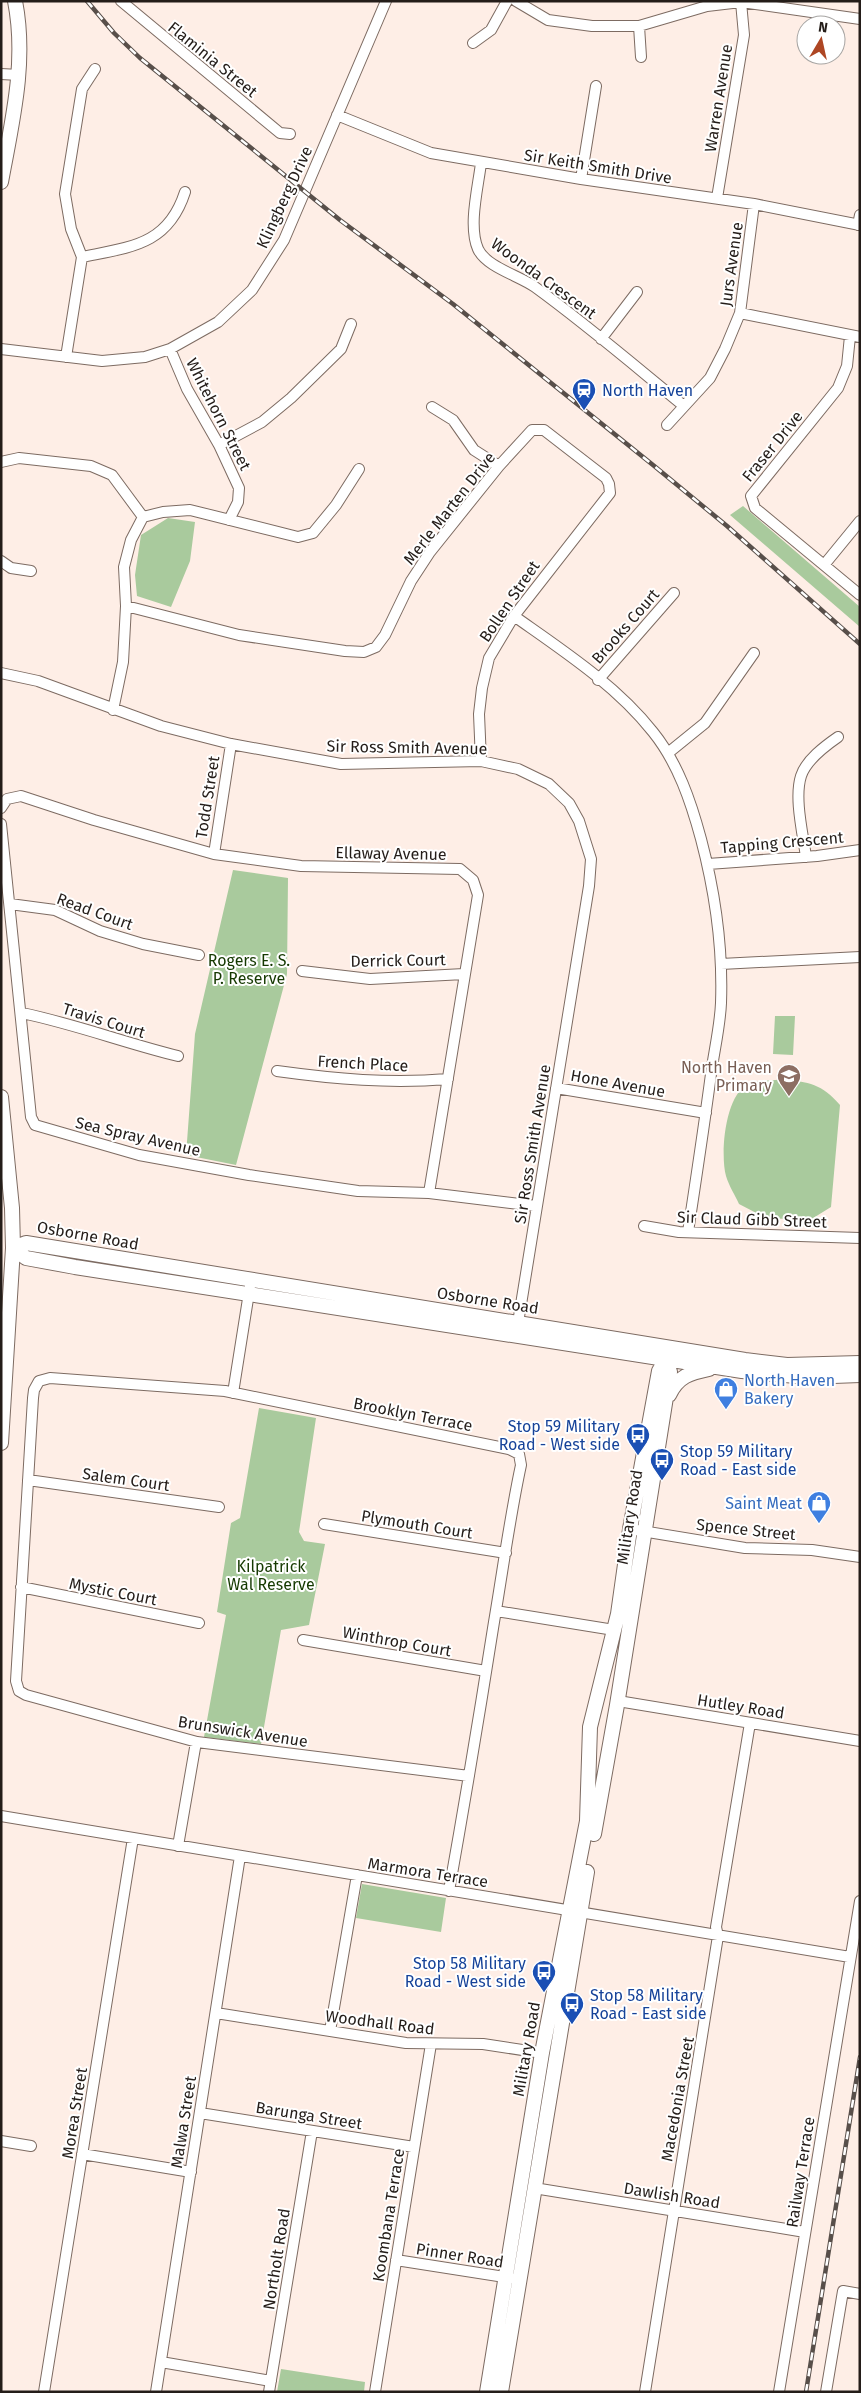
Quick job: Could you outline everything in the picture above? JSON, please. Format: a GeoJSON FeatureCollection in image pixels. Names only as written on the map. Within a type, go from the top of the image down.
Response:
{"type":"FeatureCollection","features":[{"type":"Feature","properties":{"kind":"street"},"geometry":{"type":"LineString","coordinates":[[1,182],[20,75],[20,31],[15,1]]}},
{"type":"Feature","properties":{"kind":"street","name":"Flaminia Street"},"geometry":{"type":"LineString","coordinates":[[121,1],[280,133],[290,134]]}},
{"type":"Feature","properties":{"kind":"street"},"geometry":{"type":"LineString","coordinates":[[473,43],[491,30],[507,1]]}},
{"type":"Feature","properties":{"kind":"street"},"geometry":{"type":"LineString","coordinates":[[516,1],[548,20],[592,26],[639,26],[706,6],[741,2],[860,19]]}},
{"type":"Feature","properties":{"kind":"street","name":"Warren Avenue"},"geometry":{"type":"LineString","coordinates":[[717,198],[744,35],[741,2]]}},
{"type":"Feature","properties":{"kind":"street","name":"Klingberg Drive"},"geometry":{"type":"LineString","coordinates":[[1,348],[102,361],[145,356],[170,349],[218,322],[252,290],[284,240],[382,3]]}},
{"type":"Feature","properties":{"kind":"street"},"geometry":{"type":"LineString","coordinates":[[639,26],[641,56]]}},
{"type":"Feature","properties":{"kind":"street"},"geometry":{"type":"LineString","coordinates":[[66,357],[82,257],[71,229],[65,194],[82,89],[95,69]]}},
{"type":"Feature","properties":{"kind":"street"},"geometry":{"type":"LineString","coordinates":[[1,74],[20,75]]}},
{"type":"Feature","properties":{"kind":"street"},"geometry":{"type":"LineString","coordinates":[[581,179],[596,86]]}},
{"type":"Feature","properties":{"kind":"street","name":"Sir Keith Smith Drive"},"geometry":{"type":"LineString","coordinates":[[337,115],[431,153],[581,179],[717,198],[859,221]]}},
{"type":"Feature","properties":{"kind":"street","name":"Woonda Crescent"},"geometry":{"type":"LineString","coordinates":[[482,163],[474,227],[474,238],[480,252],[502,269],[533,285],[684,406]]}},
{"type":"Feature","properties":{"kind":"street"},"geometry":{"type":"LineString","coordinates":[[82,257],[136,246],[166,228],[180,208],[185,192]]}},
{"type":"Feature","properties":{"kind":"street","name":"Jurs Avenue"},"geometry":{"type":"LineString","coordinates":[[668,425],[710,378],[726,349],[740,313],[754,204]]}},
{"type":"Feature","properties":{"kind":"street"},"geometry":{"type":"LineString","coordinates":[[601,338],[637,292]]}},
{"type":"Feature","properties":{"kind":"street"},"geometry":{"type":"LineString","coordinates":[[740,313],[855,337]]}},
{"type":"Feature","properties":{"kind":"street"},"geometry":{"type":"LineString","coordinates":[[219,445],[262,422],[291,398],[341,349],[351,324]]}},
{"type":"Feature","properties":{"kind":"street","name":"Fraser Drive"},"geometry":{"type":"LineString","coordinates":[[855,337],[838,388],[751,496],[755,508],[860,595]]}},
{"type":"Feature","properties":{"kind":"street","name":"Whitehorn Street"},"geometry":{"type":"LineString","coordinates":[[170,349],[188,389],[219,445],[239,488],[238,502],[229,520]]}},
{"type":"Feature","properties":{"kind":"street"},"geometry":{"type":"LineString","coordinates":[[432,407],[454,420],[474,450],[499,466]]}},
{"type":"Feature","properties":{"kind":"street","name":"Merle Marten Drive"},"geometry":{"type":"LineString","coordinates":[[126,606],[239,635],[345,651],[364,652],[376,647],[385,635],[411,581],[430,552],[499,466],[532,430],[544,430],[606,478]]}},
{"type":"Feature","properties":{"kind":"street"},"geometry":{"type":"LineString","coordinates":[[1,462],[19,458],[92,466],[112,476],[143,517]]}},
{"type":"Feature","properties":{"kind":"street"},"geometry":{"type":"LineString","coordinates":[[114,710],[123,662],[126,606],[124,567],[131,540],[143,517],[163,512],[190,510],[298,537],[313,533],[336,506],[358,469]]}},
{"type":"Feature","properties":{"kind":"street","name":"Bollen Street"},"geometry":{"type":"LineString","coordinates":[[481,762],[479,714],[482,688],[489,658],[514,616],[564,550],[607,499],[610,489],[606,478]]}},
{"type":"Feature","properties":{"kind":"street"},"geometry":{"type":"LineString","coordinates":[[824,565],[860,521]]}},
{"type":"Feature","properties":{"kind":"street"},"geometry":{"type":"LineString","coordinates":[[1,561],[11,568],[31,571]]}},
{"type":"Feature","properties":{"kind":"street","name":"Brooks Court"},"geometry":{"type":"LineString","coordinates":[[598,680],[674,593]]}},
{"type":"Feature","properties":{"kind":"street"},"geometry":{"type":"LineString","coordinates":[[514,616],[627,704],[653,732],[668,753],[681,780],[708,864],[721,964],[721,1005],[688,1232]]}},
{"type":"Feature","properties":{"kind":"street"},"geometry":{"type":"LineString","coordinates":[[668,753],[705,723],[754,653]]}},
{"type":"Feature","properties":{"kind":"street","name":"Sir Ross Smith Avenue"},"geometry":{"type":"LineString","coordinates":[[1,673],[38,681],[161,726],[231,744],[341,764],[481,762],[518,769],[549,784],[569,803],[579,820],[591,859],[589,886],[516,1337]]}},
{"type":"Feature","properties":{"kind":"street"},"geometry":{"type":"LineString","coordinates":[[806,857],[798,792],[801,774],[820,750],[838,737]]}},
{"type":"Feature","properties":{"kind":"street","name":"Todd Street"},"geometry":{"type":"LineString","coordinates":[[214,854],[231,744]]}},
{"type":"Feature","properties":{"kind":"street","name":"Ellaway Avenue"},"geometry":{"type":"LineString","coordinates":[[1,808],[7,799],[22,796],[214,854],[300,866],[460,869],[473,880],[478,895],[429,1194]]}},
{"type":"Feature","properties":{"kind":"street","name":"Sea Spray Avenue"},"geometry":{"type":"LineString","coordinates":[[1,824],[22,1013],[31,1117],[34,1125],[139,1155],[249,1175],[358,1191],[429,1194],[536,1206]]}},
{"type":"Feature","properties":{"kind":"street","name":"Tapping Crescent"},"geometry":{"type":"LineString","coordinates":[[708,864],[806,857],[860,850]]}},
{"type":"Feature","properties":{"kind":"street","name":"Read Court"},"geometry":{"type":"LineString","coordinates":[[10,904],[55,910],[100,931],[143,944],[198,955]]}},
{"type":"Feature","properties":{"kind":"street"},"geometry":{"type":"LineString","coordinates":[[721,964],[860,957]]}},
{"type":"Feature","properties":{"kind":"street","name":"Derrick Court"},"geometry":{"type":"LineString","coordinates":[[302,972],[370,979],[464,974]]}},
{"type":"Feature","properties":{"kind":"street","name":"Travis Court"},"geometry":{"type":"LineString","coordinates":[[22,1013],[50,1018],[130,1044],[178,1056]]}},
{"type":"Feature","properties":{"kind":"street","name":"French Place"},"geometry":{"type":"LineString","coordinates":[[277,1071],[341,1080],[389,1082],[448,1079]]}},
{"type":"Feature","properties":{"kind":"street","name":"Hone Avenue"},"geometry":{"type":"LineString","coordinates":[[556,1088],[706,1113]]}},
{"type":"Feature","properties":{"kind":"street"},"geometry":{"type":"LineString","coordinates":[[1,1097],[12,1208],[13,1248],[1,1443]]}},
{"type":"Feature","properties":{"kind":"street","name":"Sir Claud Gibb Street"},"geometry":{"type":"LineString","coordinates":[[644,1226],[688,1232],[860,1238]]}},
{"type":"Feature","properties":{"kind":"street","name":"Osborne Road"},"geometry":{"type":"LineString","coordinates":[[13,1248],[26,1243],[518,1323],[646,1351]]}},
{"type":"Feature","properties":{"kind":"street","name":"Osborne Road"},"geometry":{"type":"LineString","coordinates":[[13,1248],[26,1258],[516,1337],[646,1351],[686,1352],[787,1365],[859,1367]]}},
{"type":"Feature","properties":{"kind":"street"},"geometry":{"type":"LineString","coordinates":[[233,1393],[251,1280]]}},
{"type":"Feature","properties":{"kind":"street"},"geometry":{"type":"LineString","coordinates":[[646,1351],[666,1359],[775,1376],[842,1377],[859,1367]]}},
{"type":"Feature","properties":{"kind":"street"},"geometry":{"type":"LineString","coordinates":[[646,1351],[659,1404]]}},
{"type":"Feature","properties":{"kind":"street"},"geometry":{"type":"LineString","coordinates":[[666,1359],[686,1352]]}},
{"type":"Feature","properties":{"kind":"street","name":"Military Road"},"geometry":{"type":"LineString","coordinates":[[501,2392],[512,2278],[542,2053],[576,1912],[618,1701],[644,1532],[659,1404],[660,1371],[666,1359]]}},
{"type":"Feature","properties":{"kind":"street"},"geometry":{"type":"LineString","coordinates":[[830,1366],[842,1377]]}},
{"type":"Feature","properties":{"kind":"street"},"geometry":{"type":"LineString","coordinates":[[659,1404],[679,1379],[689,1373],[720,1367]]}},
{"type":"Feature","properties":{"kind":"street","name":"Brooklyn Terrace"},"geometry":{"type":"LineString","coordinates":[[28,1480],[34,1390],[39,1381],[50,1378],[233,1393],[515,1451],[518,1454],[521,1465],[450,1891]]}},
{"type":"Feature","properties":{"kind":"street","name":"Military Road"},"geometry":{"type":"LineString","coordinates":[[487,2392],[534,2188],[576,1912],[587,1821],[590,1726],[614,1630],[630,1529],[659,1404]]}},
{"type":"Feature","properties":{"kind":"street"},"geometry":{"type":"LineString","coordinates":[[21,1587],[28,1480]]}},
{"type":"Feature","properties":{"kind":"street","name":"Salem Court"},"geometry":{"type":"LineString","coordinates":[[28,1480],[219,1507]]}},
{"type":"Feature","properties":{"kind":"street","name":"Plymouth Court"},"geometry":{"type":"LineString","coordinates":[[324,1524],[506,1553]]}},
{"type":"Feature","properties":{"kind":"street","name":"Spence Street"},"geometry":{"type":"LineString","coordinates":[[630,1529],[745,1548],[812,1550],[860,1557]]}},
{"type":"Feature","properties":{"kind":"street","name":"Mystic Court"},"geometry":{"type":"LineString","coordinates":[[21,1587],[199,1623]]}},
{"type":"Feature","properties":{"kind":"street","name":"Brunswick Avenue"},"geometry":{"type":"LineString","coordinates":[[21,1587],[16,1681],[18,1690],[26,1695],[196,1742],[469,1776]]}},
{"type":"Feature","properties":{"kind":"street"},"geometry":{"type":"LineString","coordinates":[[496,1611],[614,1630]]}},
{"type":"Feature","properties":{"kind":"street","name":"Winthrop Court"},"geometry":{"type":"LineString","coordinates":[[303,1640],[486,1672]]}},
{"type":"Feature","properties":{"kind":"street","name":"Hutley Road"},"geometry":{"type":"LineString","coordinates":[[618,1701],[860,1741]]}},
{"type":"Feature","properties":{"kind":"street","name":"Macedonia Street"},"geometry":{"type":"LineString","coordinates":[[645,2392],[750,1723]]}},
{"type":"Feature","properties":{"kind":"street"},"geometry":{"type":"LineString","coordinates":[[178,1846],[196,1742]]}},
{"type":"Feature","properties":{"kind":"street","name":"Marmora Terrace"},"geometry":{"type":"LineString","coordinates":[[1,1816],[850,1957]]}},
{"type":"Feature","properties":{"kind":"street","name":"Morea Street"},"geometry":{"type":"LineString","coordinates":[[44,2392],[133,1838]]}},
{"type":"Feature","properties":{"kind":"street","name":"Malwa Street"},"geometry":{"type":"LineString","coordinates":[[156,2392],[240,1856]]}},
{"type":"Feature","properties":{"kind":"street"},"geometry":{"type":"LineString","coordinates":[[330,2031],[357,1876]]}},
{"type":"Feature","properties":{"kind":"street","name":"Railway Terrace"},"geometry":{"type":"LineString","coordinates":[[779,2392],[860,1901]]}},
{"type":"Feature","properties":{"kind":"street","name":"Woodhall Road"},"geometry":{"type":"LineString","coordinates":[[216,2013],[406,2043],[483,2044],[542,2053]]}},
{"type":"Feature","properties":{"kind":"street","name":"Koombana Terrace"},"geometry":{"type":"LineString","coordinates":[[375,2392],[431,2044]]}},
{"type":"Feature","properties":{"kind":"street","name":"Barunga Street"},"geometry":{"type":"LineString","coordinates":[[200,2113],[414,2147]]}},
{"type":"Feature","properties":{"kind":"street","name":"Northolt Road"},"geometry":{"type":"LineString","coordinates":[[269,2392],[312,2131]]}},
{"type":"Feature","properties":{"kind":"street"},"geometry":{"type":"LineString","coordinates":[[1,2141],[31,2146]]}},
{"type":"Feature","properties":{"kind":"street"},"geometry":{"type":"LineString","coordinates":[[82,2154],[191,2172]]}},
{"type":"Feature","properties":{"kind":"street","name":"Dawlish Road"},"geometry":{"type":"LineString","coordinates":[[534,2188],[805,2232]]}},
{"type":"Feature","properties":{"kind":"street","name":"Pinner Road"},"geometry":{"type":"LineString","coordinates":[[396,2260],[512,2278]]}},
{"type":"Feature","properties":{"kind":"street"},"geometry":{"type":"LineString","coordinates":[[826,2392],[842,2291],[860,2294]]}},
{"type":"Feature","properties":{"kind":"street"},"geometry":{"type":"LineString","coordinates":[[161,2362],[271,2381]]}},
{"type":"Feature","properties":{"kind":"green space"},"geometry":{"type":"Polygon","coordinates":[[[743,506],[860,607],[860,627],[730,515],[743,506]]]}},
{"type":"Feature","properties":{"kind":"green space"},"geometry":{"type":"Polygon","coordinates":[[[168,518],[195,522],[190,561],[171,607],[137,596],[135,575],[141,535],[168,518]]]}},
{"type":"Feature","properties":{"kind":"green space","name":"Rogers E. S. P. Reserve"},"geometry":{"type":"Polygon","coordinates":[[[233,870],[288,878],[287,974],[236,1165],[186,1155],[195,1034],[233,870]]]}},
{"type":"Feature","properties":{"kind":"green space"},"geometry":{"type":"Polygon","coordinates":[[[775,1016],[795,1016],[793,1055],[773,1054],[775,1016]]]}},
{"type":"Feature","properties":{"kind":"green space"},"geometry":{"type":"Polygon","coordinates":[[[782,1079],[800,1081],[821,1088],[840,1105],[831,1207],[810,1220],[766,1218],[739,1204],[730,1187],[724,1166],[726,1126],[729,1112],[740,1090],[748,1084],[782,1079]]]}},
{"type":"Feature","properties":{"kind":"green space","name":"Kilpatrick Wal Reserve"},"geometry":{"type":"Polygon","coordinates":[[[259,1408],[316,1418],[299,1532],[304,1541],[325,1544],[309,1625],[281,1630],[261,1744],[204,1737],[226,1615],[217,1612],[231,1523],[240,1518],[259,1408]]]}},
{"type":"Feature","properties":{"kind":"green space"},"geometry":{"type":"Polygon","coordinates":[[[362,1884],[446,1898],[441,1932],[356,1918],[362,1884]]]}},
{"type":"Feature","properties":{"kind":"green space"},"geometry":{"type":"Polygon","coordinates":[[[281,2369],[365,2382],[364,2392],[277,2392],[281,2369]]]}},
{"type":"Feature","properties":{"kind":"railway"},"geometry":{"type":"LineString","coordinates":[[87,1],[114,33],[140,58],[340,220],[453,304],[653,465],[727,526],[860,644]]}},
{"type":"Feature","properties":{"kind":"railway"},"geometry":{"type":"LineString","coordinates":[[806,2392],[860,2057]]}},
{"type":"Feature","properties":{"kind":"place","name":"North Haven"},"geometry":{"type":"Point","coordinates":[584,411]}},
{"type":"Feature","properties":{"kind":"place","name":"North Haven Primary"},"geometry":{"type":"Point","coordinates":[789,1097]}},
{"type":"Feature","properties":{"kind":"place","name":"North Haven Bakery"},"geometry":{"type":"Point","coordinates":[726,1410]}},
{"type":"Feature","properties":{"kind":"place","name":"Stop 59 Military Road - West side"},"geometry":{"type":"Point","coordinates":[638,1456]}},
{"type":"Feature","properties":{"kind":"place","name":"Stop 59 Military Road - East side"},"geometry":{"type":"Point","coordinates":[662,1481]}},
{"type":"Feature","properties":{"kind":"place","name":"Saint Meat"},"geometry":{"type":"Point","coordinates":[819,1524]}},
{"type":"Feature","properties":{"kind":"place","name":"Stop 58 Military Road - West side"},"geometry":{"type":"Point","coordinates":[544,1993]}},
{"type":"Feature","properties":{"kind":"place","name":"Stop 58 Military Road - East side"},"geometry":{"type":"Point","coordinates":[572,2025]}}]}
